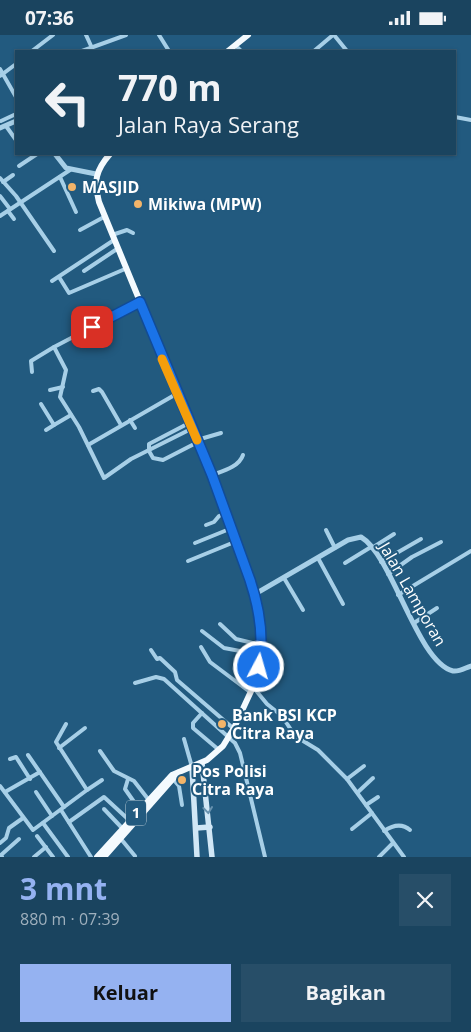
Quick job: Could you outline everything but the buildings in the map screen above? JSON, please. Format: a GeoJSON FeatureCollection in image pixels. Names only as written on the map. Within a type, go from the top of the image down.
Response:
{"type":"FeatureCollection","features":[{"type":"Feature","properties":{"kind":"highway"},"geometry":{"type":"LineString","coordinates":[[229,50],[248,35]]}},
{"type":"Feature","properties":{"kind":"highway"},"geometry":{"type":"LineString","coordinates":[[238,50],[254,35]]}},
{"type":"Feature","properties":{"kind":"highway"},"geometry":{"type":"LineString","coordinates":[[96,174],[109,155]]}},
{"type":"Feature","properties":{"kind":"highway","name":"1"},"geometry":{"type":"LineString","coordinates":[[96,174],[95,186],[104,217],[140,302],[162,361],[192,425],[237,541],[255,594],[262,645],[251,689],[234,729],[219,750],[202,763],[172,775],[148,799],[97,857]]}},
{"type":"Feature","properties":{"kind":"highway","name":"1"},"geometry":{"type":"LineString","coordinates":[[104,857],[178,773]]}},
{"type":"Feature","properties":{"kind":"main road"},"geometry":{"type":"LineString","coordinates":[[202,763],[212,857]]}},
{"type":"Feature","properties":{"kind":"main road"},"geometry":{"type":"LineString","coordinates":[[192,767],[197,857]]}},
{"type":"Feature","properties":{"kind":"main road"},"geometry":{"type":"LineString","coordinates":[[196,828],[210,827]]}},
{"type":"Feature","properties":{"kind":"street"},"geometry":{"type":"LineString","coordinates":[[39,49],[53,35]]}},
{"type":"Feature","properties":{"kind":"street"},"geometry":{"type":"LineString","coordinates":[[86,35],[92,48]]}},
{"type":"Feature","properties":{"kind":"street"},"geometry":{"type":"LineString","coordinates":[[85,50],[123,35]]}},
{"type":"Feature","properties":{"kind":"street"},"geometry":{"type":"LineString","coordinates":[[159,35],[167,50]]}},
{"type":"Feature","properties":{"kind":"street"},"geometry":{"type":"LineString","coordinates":[[315,50],[334,35],[346,50]]}},
{"type":"Feature","properties":{"kind":"street"},"geometry":{"type":"LineString","coordinates":[[15,64],[1,73],[15,94]]}},
{"type":"Feature","properties":{"kind":"street"},"geometry":{"type":"LineString","coordinates":[[1,121],[15,114]]}},
{"type":"Feature","properties":{"kind":"street"},"geometry":{"type":"LineString","coordinates":[[456,117],[471,120]]}},
{"type":"Feature","properties":{"kind":"street"},"geometry":{"type":"LineString","coordinates":[[15,121],[3,127],[15,139]]}},
{"type":"Feature","properties":{"kind":"street"},"geometry":{"type":"LineString","coordinates":[[19,166],[35,155]]}},
{"type":"Feature","properties":{"kind":"street"},"geometry":{"type":"LineString","coordinates":[[56,155],[70,170]]}},
{"type":"Feature","properties":{"kind":"street"},"geometry":{"type":"LineString","coordinates":[[0,216],[70,170],[85,170],[96,174]]}},
{"type":"Feature","properties":{"kind":"street"},"geometry":{"type":"LineString","coordinates":[[14,175],[2,180],[54,251]]}},
{"type":"Feature","properties":{"kind":"street"},"geometry":{"type":"LineString","coordinates":[[60,177],[76,212]]}},
{"type":"Feature","properties":{"kind":"street"},"geometry":{"type":"LineString","coordinates":[[0,196],[14,219]]}},
{"type":"Feature","properties":{"kind":"street"},"geometry":{"type":"LineString","coordinates":[[80,229],[104,217]]}},
{"type":"Feature","properties":{"kind":"street"},"geometry":{"type":"LineString","coordinates":[[52,281],[113,238],[127,230],[133,233]]}},
{"type":"Feature","properties":{"kind":"street"},"geometry":{"type":"LineString","coordinates":[[84,271],[117,249]]}},
{"type":"Feature","properties":{"kind":"street"},"geometry":{"type":"LineString","coordinates":[[59,277],[69,293],[125,269]]}},
{"type":"Feature","properties":{"kind":"street"},"geometry":{"type":"LineString","coordinates":[[32,373],[31,361],[140,302]]}},
{"type":"Feature","properties":{"kind":"street"},"geometry":{"type":"LineString","coordinates":[[54,347],[66,370],[63,387],[59,396],[72,415],[105,478],[131,459],[149,451],[192,425]]}},
{"type":"Feature","properties":{"kind":"street"},"geometry":{"type":"LineString","coordinates":[[50,389],[63,387]]}},
{"type":"Feature","properties":{"kind":"street"},"geometry":{"type":"LineString","coordinates":[[93,391],[101,390],[122,425]]}},
{"type":"Feature","properties":{"kind":"street"},"geometry":{"type":"LineString","coordinates":[[88,445],[178,393]]}},
{"type":"Feature","properties":{"kind":"street"},"geometry":{"type":"LineString","coordinates":[[41,404],[54,425]]}},
{"type":"Feature","properties":{"kind":"street"},"geometry":{"type":"LineString","coordinates":[[46,430],[72,415]]}},
{"type":"Feature","properties":{"kind":"street"},"geometry":{"type":"LineString","coordinates":[[130,420],[135,428]]}},
{"type":"Feature","properties":{"kind":"street"},"geometry":{"type":"LineString","coordinates":[[192,425],[149,444],[149,451],[153,457],[162,460],[197,441],[221,433]]}},
{"type":"Feature","properties":{"kind":"street"},"geometry":{"type":"LineString","coordinates":[[212,475],[233,466],[241,460],[243,455]]}},
{"type":"Feature","properties":{"kind":"street"},"geometry":{"type":"LineString","coordinates":[[206,525],[214,522],[218,515],[227,513]]}},
{"type":"Feature","properties":{"kind":"street"},"geometry":{"type":"LineString","coordinates":[[195,543],[232,527]]}},
{"type":"Feature","properties":{"kind":"street"},"geometry":{"type":"LineString","coordinates":[[326,530],[335,548]]}},
{"type":"Feature","properties":{"kind":"street"},"geometry":{"type":"LineString","coordinates":[[345,563],[394,534]]}},
{"type":"Feature","properties":{"kind":"street","name":"Jalan Lamporan"},"geometry":{"type":"LineString","coordinates":[[255,594],[356,537],[365,539],[381,562],[434,656],[445,667],[458,671],[471,666]]}},
{"type":"Feature","properties":{"kind":"street"},"geometry":{"type":"LineString","coordinates":[[381,562],[421,539]]}},
{"type":"Feature","properties":{"kind":"street"},"geometry":{"type":"LineString","coordinates":[[188,561],[237,541]]}},
{"type":"Feature","properties":{"kind":"street"},"geometry":{"type":"LineString","coordinates":[[388,574],[412,557],[441,542]]}},
{"type":"Feature","properties":{"kind":"street"},"geometry":{"type":"LineString","coordinates":[[398,595],[449,567],[471,551]]}},
{"type":"Feature","properties":{"kind":"street"},"geometry":{"type":"LineString","coordinates":[[318,558],[343,604]]}},
{"type":"Feature","properties":{"kind":"street"},"geometry":{"type":"LineString","coordinates":[[284,578],[303,611]]}},
{"type":"Feature","properties":{"kind":"street"},"geometry":{"type":"LineString","coordinates":[[414,623],[437,608]]}},
{"type":"Feature","properties":{"kind":"street"},"geometry":{"type":"LineString","coordinates":[[220,624],[236,639],[262,645]]}},
{"type":"Feature","properties":{"kind":"street"},"geometry":{"type":"LineString","coordinates":[[202,631],[224,648],[261,655]]}},
{"type":"Feature","properties":{"kind":"street"},"geometry":{"type":"LineString","coordinates":[[201,647],[210,662],[251,689],[282,716],[295,736],[318,750],[358,793],[404,857]]}},
{"type":"Feature","properties":{"kind":"street"},"geometry":{"type":"LineString","coordinates":[[151,650],[157,659],[160,658],[175,672],[178,680],[234,729]]}},
{"type":"Feature","properties":{"kind":"street"},"geometry":{"type":"LineString","coordinates":[[135,683],[161,677],[176,687],[229,737],[239,749],[265,857]]}},
{"type":"Feature","properties":{"kind":"street"},"geometry":{"type":"LineString","coordinates":[[202,713],[193,723],[193,728],[219,750]]}},
{"type":"Feature","properties":{"kind":"street"},"geometry":{"type":"LineString","coordinates":[[66,724],[56,739],[59,748],[87,790]]}},
{"type":"Feature","properties":{"kind":"street"},"geometry":{"type":"LineString","coordinates":[[59,748],[85,728]]}},
{"type":"Feature","properties":{"kind":"street"},"geometry":{"type":"LineString","coordinates":[[184,739],[192,767]]}},
{"type":"Feature","properties":{"kind":"street"},"geometry":{"type":"LineString","coordinates":[[100,751],[114,771],[134,781],[148,799]]}},
{"type":"Feature","properties":{"kind":"street"},"geometry":{"type":"LineString","coordinates":[[28,755],[91,857]]}},
{"type":"Feature","properties":{"kind":"street"},"geometry":{"type":"LineString","coordinates":[[10,759],[16,757],[30,779]]}},
{"type":"Feature","properties":{"kind":"street"},"geometry":{"type":"LineString","coordinates":[[346,779],[364,766]]}},
{"type":"Feature","properties":{"kind":"street"},"geometry":{"type":"LineString","coordinates":[[5,792],[40,772]]}},
{"type":"Feature","properties":{"kind":"street"},"geometry":{"type":"LineString","coordinates":[[358,793],[373,778]]}},
{"type":"Feature","properties":{"kind":"street"},"geometry":{"type":"LineString","coordinates":[[128,779],[125,789],[140,809]]}},
{"type":"Feature","properties":{"kind":"street"},"geometry":{"type":"LineString","coordinates":[[173,779],[181,792],[182,805]]}},
{"type":"Feature","properties":{"kind":"street"},"geometry":{"type":"LineString","coordinates":[[0,786],[22,818],[33,830],[102,780]]}},
{"type":"Feature","properties":{"kind":"street"},"geometry":{"type":"LineString","coordinates":[[36,792],[52,816]]}},
{"type":"Feature","properties":{"kind":"street"},"geometry":{"type":"LineString","coordinates":[[69,821],[104,797],[129,820]]}},
{"type":"Feature","properties":{"kind":"street"},"geometry":{"type":"LineString","coordinates":[[366,805],[378,797]]}},
{"type":"Feature","properties":{"kind":"street"},"geometry":{"type":"LineString","coordinates":[[104,809],[122,828]]}},
{"type":"Feature","properties":{"kind":"street"},"geometry":{"type":"LineString","coordinates":[[352,829],[372,813]]}},
{"type":"Feature","properties":{"kind":"street"},"geometry":{"type":"LineString","coordinates":[[0,843],[6,838],[9,828],[22,818]]}},
{"type":"Feature","properties":{"kind":"street"},"geometry":{"type":"LineString","coordinates":[[43,823],[68,857]]}},
{"type":"Feature","properties":{"kind":"street"},"geometry":{"type":"LineString","coordinates":[[384,831],[398,825],[410,830]]}},
{"type":"Feature","properties":{"kind":"street"},"geometry":{"type":"LineString","coordinates":[[37,836],[53,857]]}},
{"type":"Feature","properties":{"kind":"street"},"geometry":{"type":"LineString","coordinates":[[2,857],[1,855],[4,851],[19,839]]}},
{"type":"Feature","properties":{"kind":"street"},"geometry":{"type":"LineString","coordinates":[[121,839],[135,856]]}},
{"type":"Feature","properties":{"kind":"street"},"geometry":{"type":"LineString","coordinates":[[379,857],[393,843]]}},
{"type":"Feature","properties":{"kind":"street"},"geometry":{"type":"LineString","coordinates":[[34,857],[46,847]]}},
{"type":"Feature","properties":{"kind":"slow traffic"},"geometry":{"type":"LineString","coordinates":[[162,359],[184,405],[197,440]]}},
{"type":"Feature","properties":{"kind":"place","name":"MASJID"},"geometry":{"type":"Point","coordinates":[72,187]}},
{"type":"Feature","properties":{"kind":"place","name":"Mikiwa (MPW)"},"geometry":{"type":"Point","coordinates":[138,204]}},
{"type":"Feature","properties":{"kind":"place","name":"Bank BSI KCP Citra Raya"},"geometry":{"type":"Point","coordinates":[222,724]}},
{"type":"Feature","properties":{"kind":"place","name":"Pos Polisi Citra Raya"},"geometry":{"type":"Point","coordinates":[182,780]}},
{"type":"Feature","properties":{"kind":"route"},"geometry":{"type":"LineString","coordinates":[[92,327],[140,302],[162,361],[184,405],[225,507],[255,594],[261,640],[259,667]]}}]}
